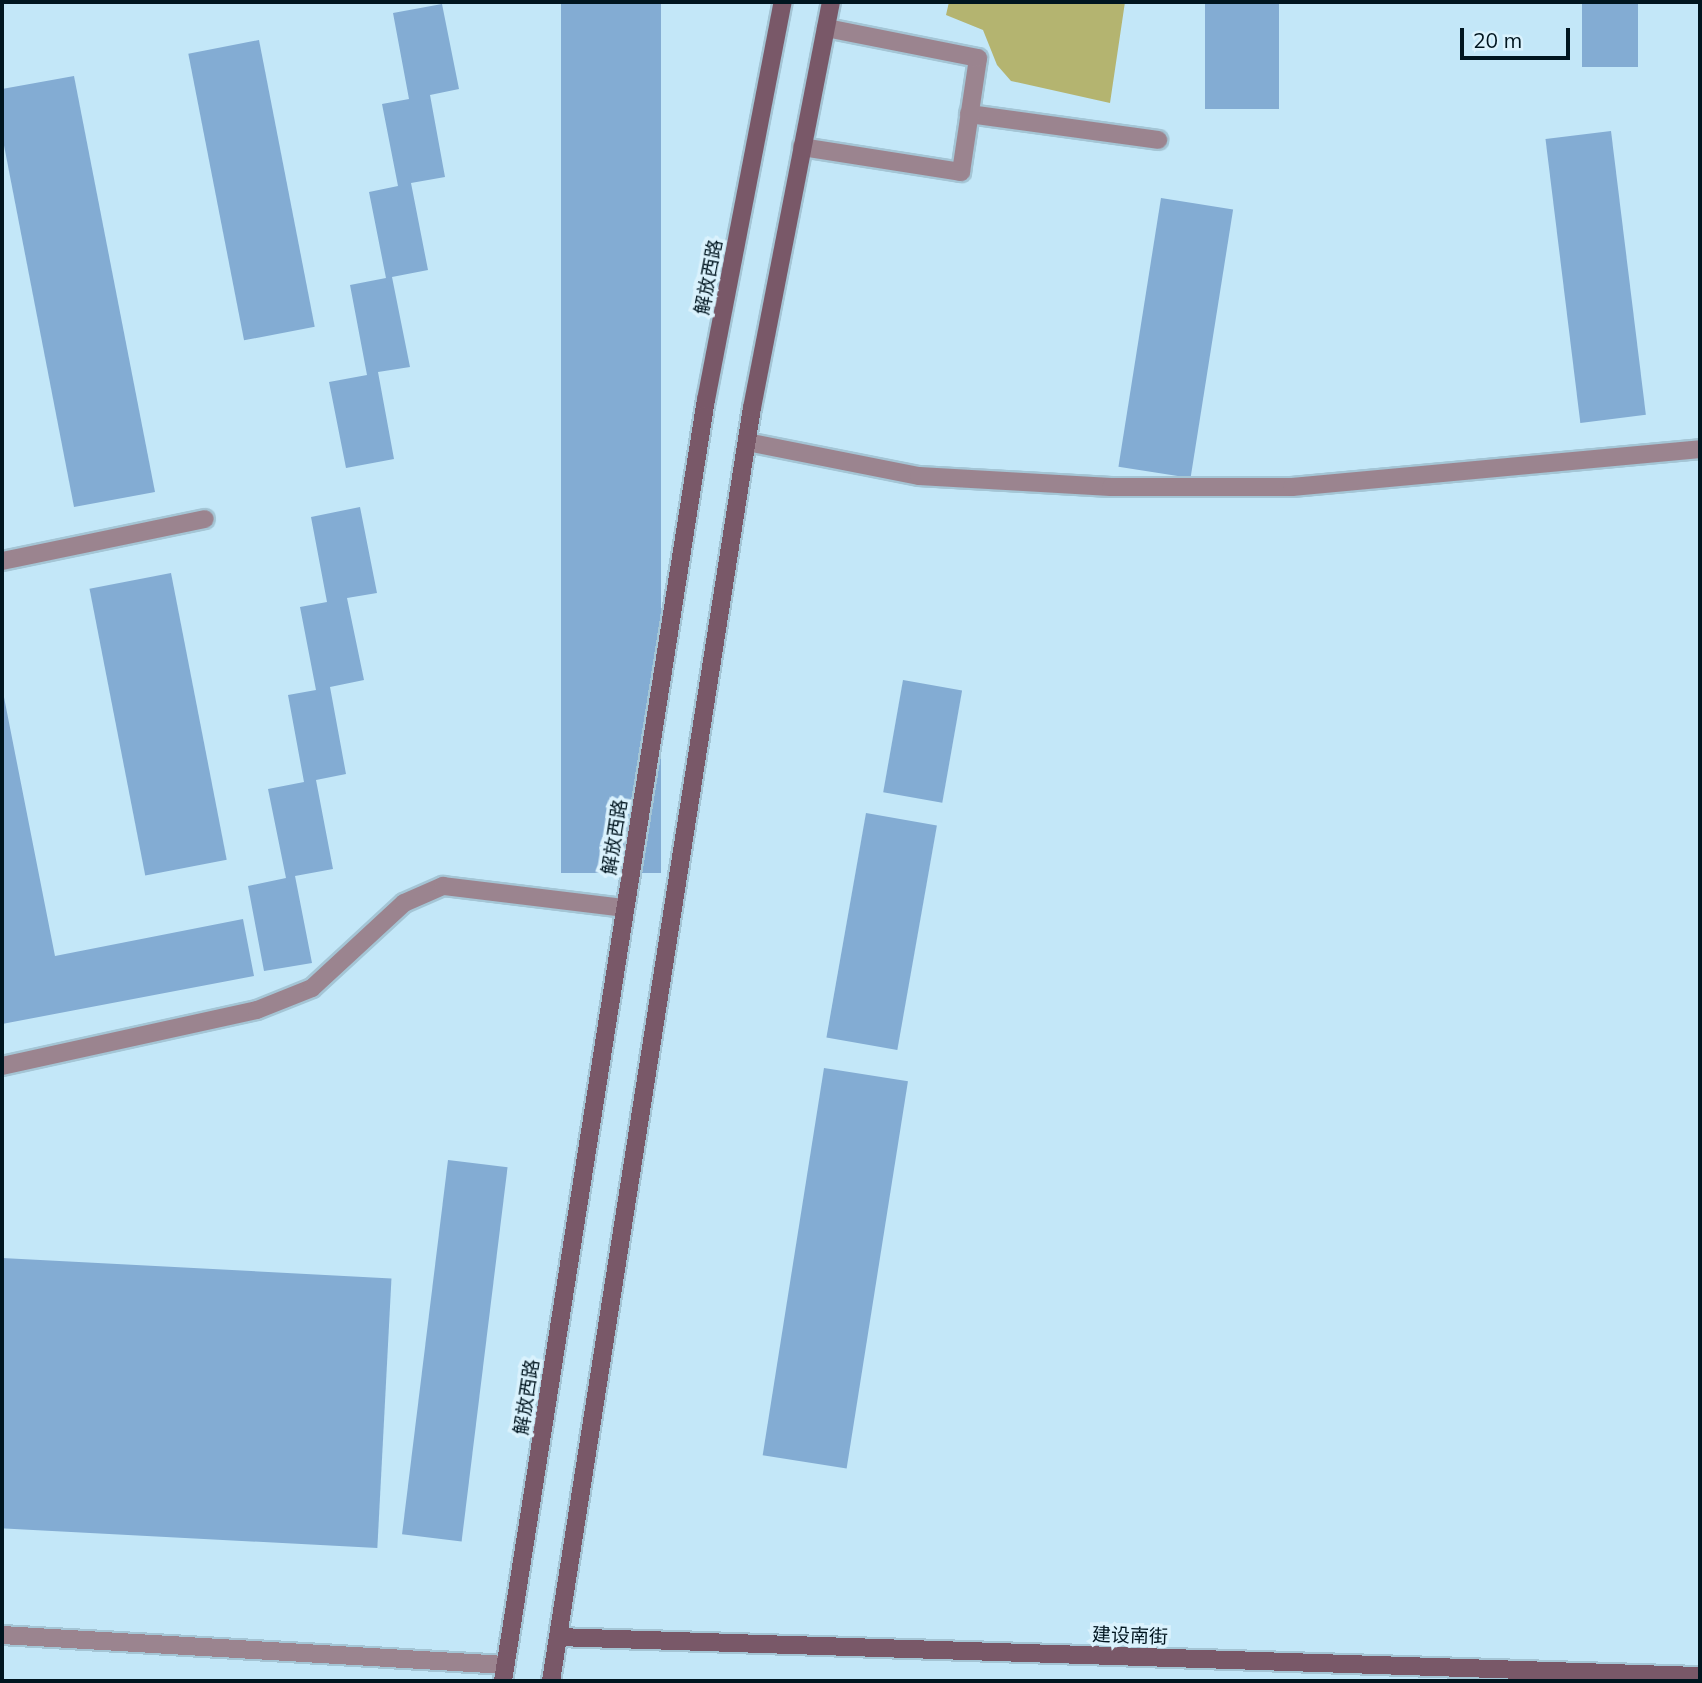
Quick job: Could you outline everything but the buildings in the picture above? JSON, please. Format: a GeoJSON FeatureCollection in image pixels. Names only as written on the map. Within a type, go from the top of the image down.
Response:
{"type":"FeatureCollection","features":[{"type":"Feature","properties":{"kind":"main road","name":"解放西路"},"geometry":{"type":"LineString","coordinates":[[504,1673],[706,400],[783,2]]}},
{"type":"Feature","properties":{"kind":"main road"},"geometry":{"type":"LineString","coordinates":[[551,1681],[747,442],[831,2]]}},
{"type":"Feature","properties":{"kind":"main road","name":"建设南街"},"geometry":{"type":"LineString","coordinates":[[558,1637],[1700,1676]]}},
{"type":"Feature","properties":{"kind":"street"},"geometry":{"type":"LineString","coordinates":[[803,147],[961,172],[978,58],[826,28]]}},
{"type":"Feature","properties":{"kind":"street"},"geometry":{"type":"LineString","coordinates":[[969,114],[1158,140]]}},
{"type":"Feature","properties":{"kind":"street"},"geometry":{"type":"LineString","coordinates":[[747,442],[919,476],[1111,487],[1292,487],[1700,449]]}},
{"type":"Feature","properties":{"kind":"street"},"geometry":{"type":"LineString","coordinates":[[2,561],[205,519]]}},
{"type":"Feature","properties":{"kind":"street"},"geometry":{"type":"LineString","coordinates":[[2,1066],[257,1010],[312,988],[404,903],[443,886],[625,908]]}},
{"type":"Feature","properties":{"kind":"street"},"geometry":{"type":"LineString","coordinates":[[2,1635],[504,1673]]}},
{"type":"Feature","properties":{"kind":"shaded area"},"geometry":{"type":"Polygon","coordinates":[[[949,2],[1125,2],[1110,103],[1011,81],[997,65],[983,30],[946,15],[949,2]]]}}]}
